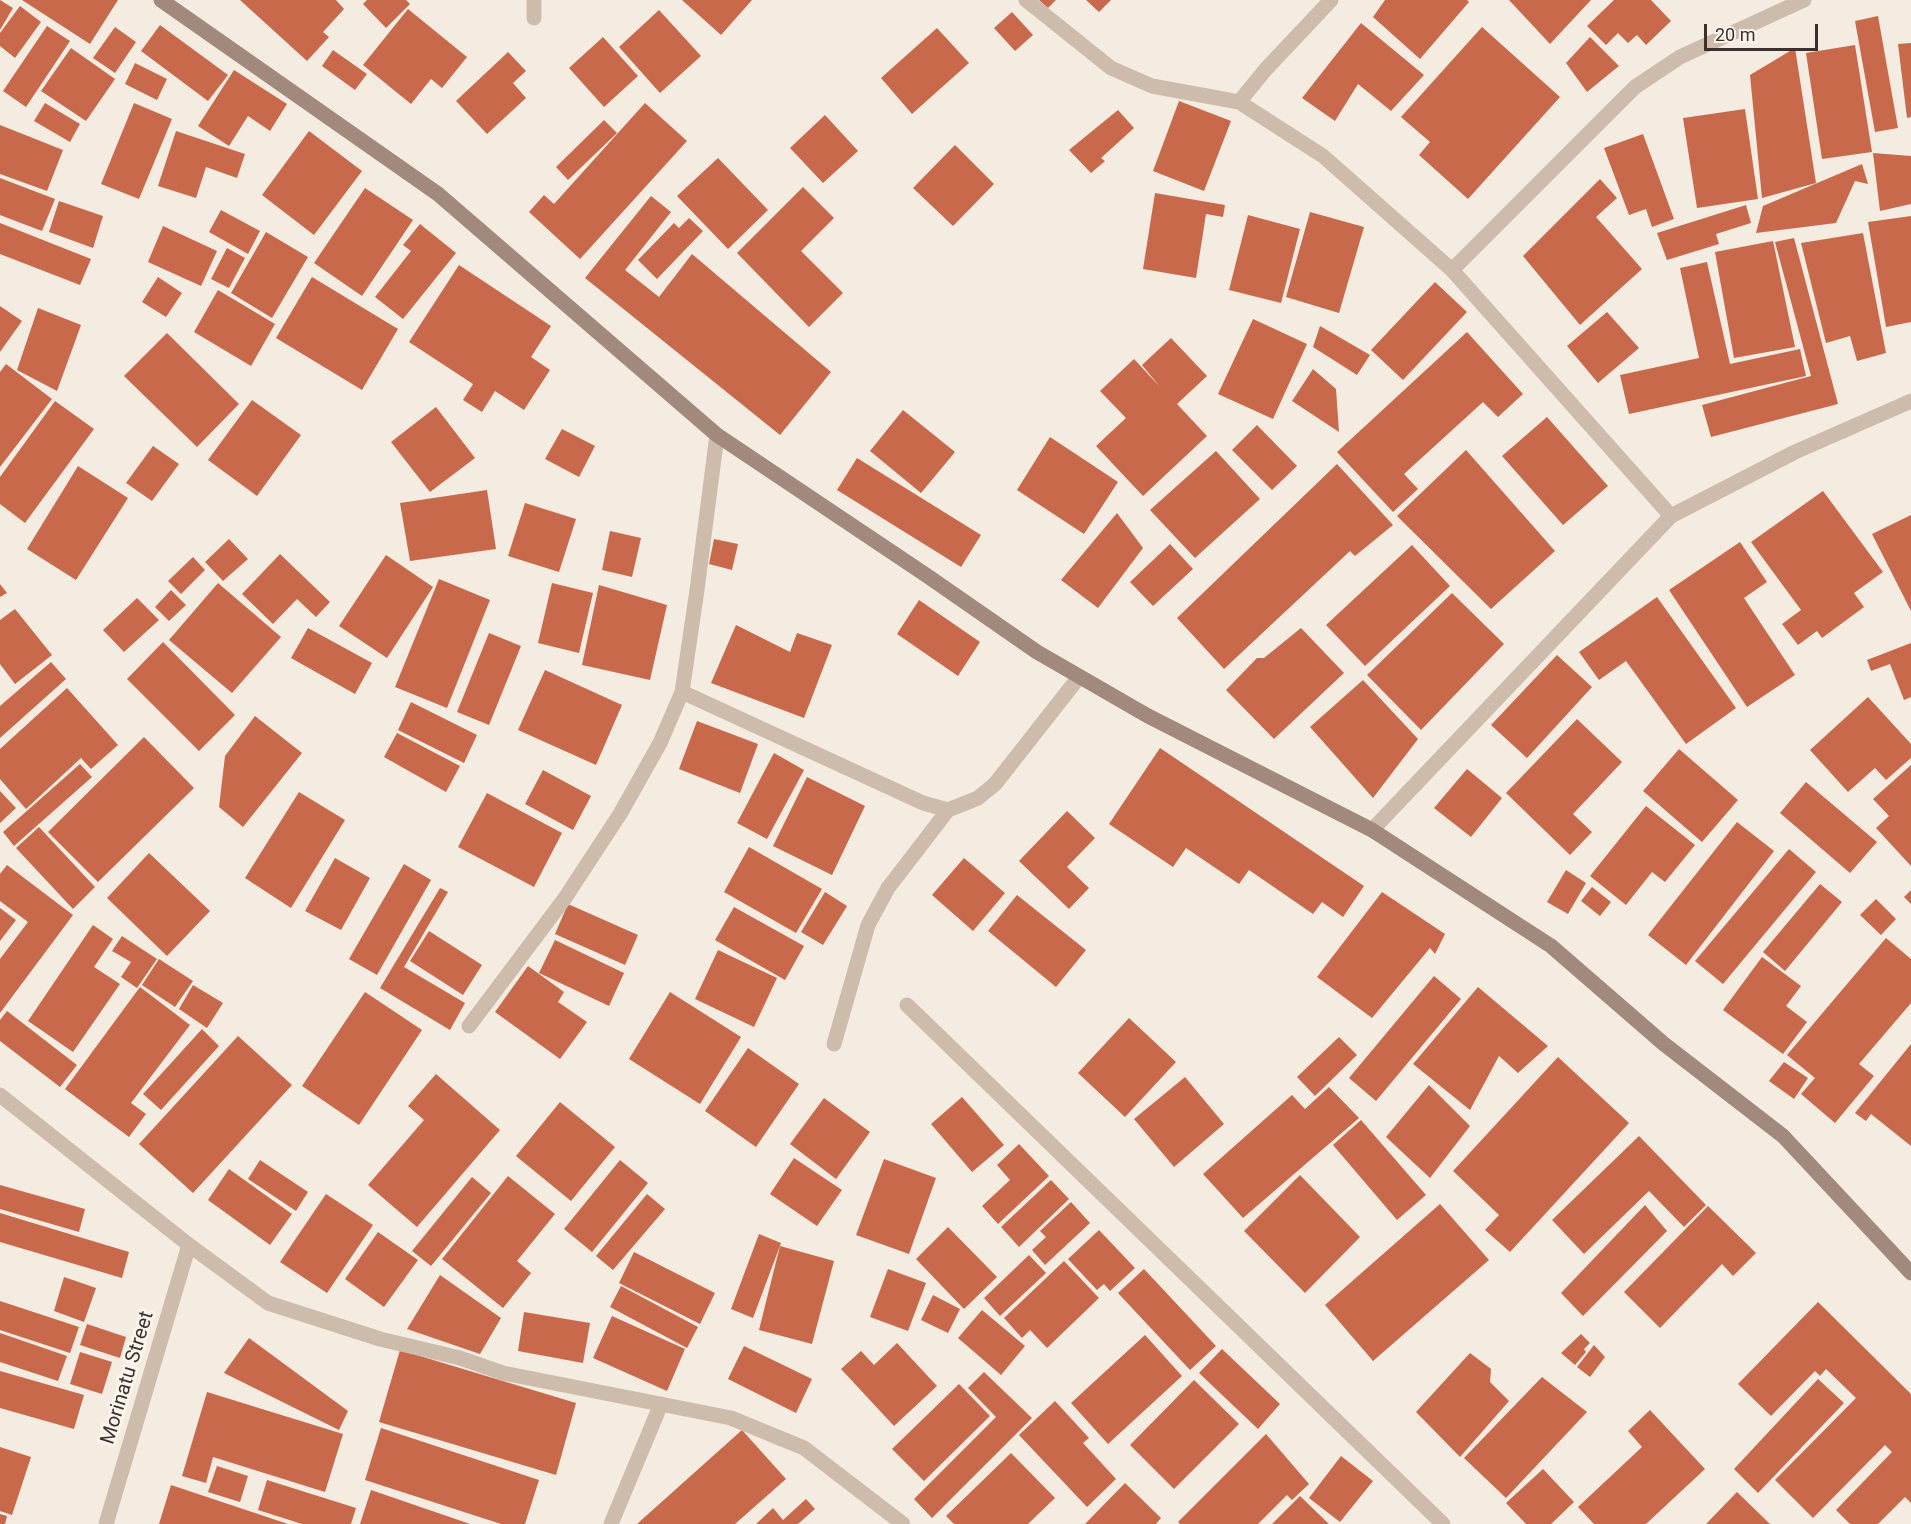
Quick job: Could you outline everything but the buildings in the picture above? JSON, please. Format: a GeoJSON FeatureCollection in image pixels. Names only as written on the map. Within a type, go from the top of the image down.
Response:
{"type":"FeatureCollection","features":[{"type":"Feature","properties":{"kind":"street"},"geometry":{"type":"LineString","coordinates":[[161,0],[438,194],[717,435],[1037,652],[1148,716],[1372,830],[1551,946],[1664,1044],[1783,1136],[1911,1273]]}},
{"type":"Feature","properties":{"kind":"street"},"geometry":{"type":"LineString","coordinates":[[534,0],[534,18]]}},
{"type":"Feature","properties":{"kind":"street"},"geometry":{"type":"LineString","coordinates":[[1026,0],[1111,68],[1152,86],[1239,102],[1323,156],[1452,270],[1671,516]]}},
{"type":"Feature","properties":{"kind":"street"},"geometry":{"type":"LineString","coordinates":[[1239,102],[1266,69],[1331,0]]}},
{"type":"Feature","properties":{"kind":"street"},"geometry":{"type":"LineString","coordinates":[[1452,270],[1635,87],[1680,57],[1804,0]]}},
{"type":"Feature","properties":{"kind":"street"},"geometry":{"type":"LineString","coordinates":[[1372,830],[1671,516],[1795,453],[1911,401]]}},
{"type":"Feature","properties":{"kind":"street"},"geometry":{"type":"LineString","coordinates":[[469,1026],[565,898],[620,814],[660,743],[682,692],[717,435]]}},
{"type":"Feature","properties":{"kind":"street"},"geometry":{"type":"LineString","coordinates":[[834,1044],[868,925],[888,888],[948,810],[978,798],[995,784],[1079,676]]}},
{"type":"Feature","properties":{"kind":"street"},"geometry":{"type":"LineString","coordinates":[[682,692],[923,803],[948,810]]}},
{"type":"Feature","properties":{"kind":"street"},"geometry":{"type":"LineString","coordinates":[[907,1005],[1443,1524]]}},
{"type":"Feature","properties":{"kind":"street"},"geometry":{"type":"LineString","coordinates":[[0,1095],[189,1245],[268,1303],[380,1339],[460,1358],[503,1373],[731,1418],[804,1448],[903,1524]]}},
{"type":"Feature","properties":{"kind":"street","name":"Morinatu Street"},"geometry":{"type":"LineString","coordinates":[[106,1524],[189,1245]]}},
{"type":"Feature","properties":{"kind":"street"},"geometry":{"type":"LineString","coordinates":[[611,1524],[661,1404]]}}]}
